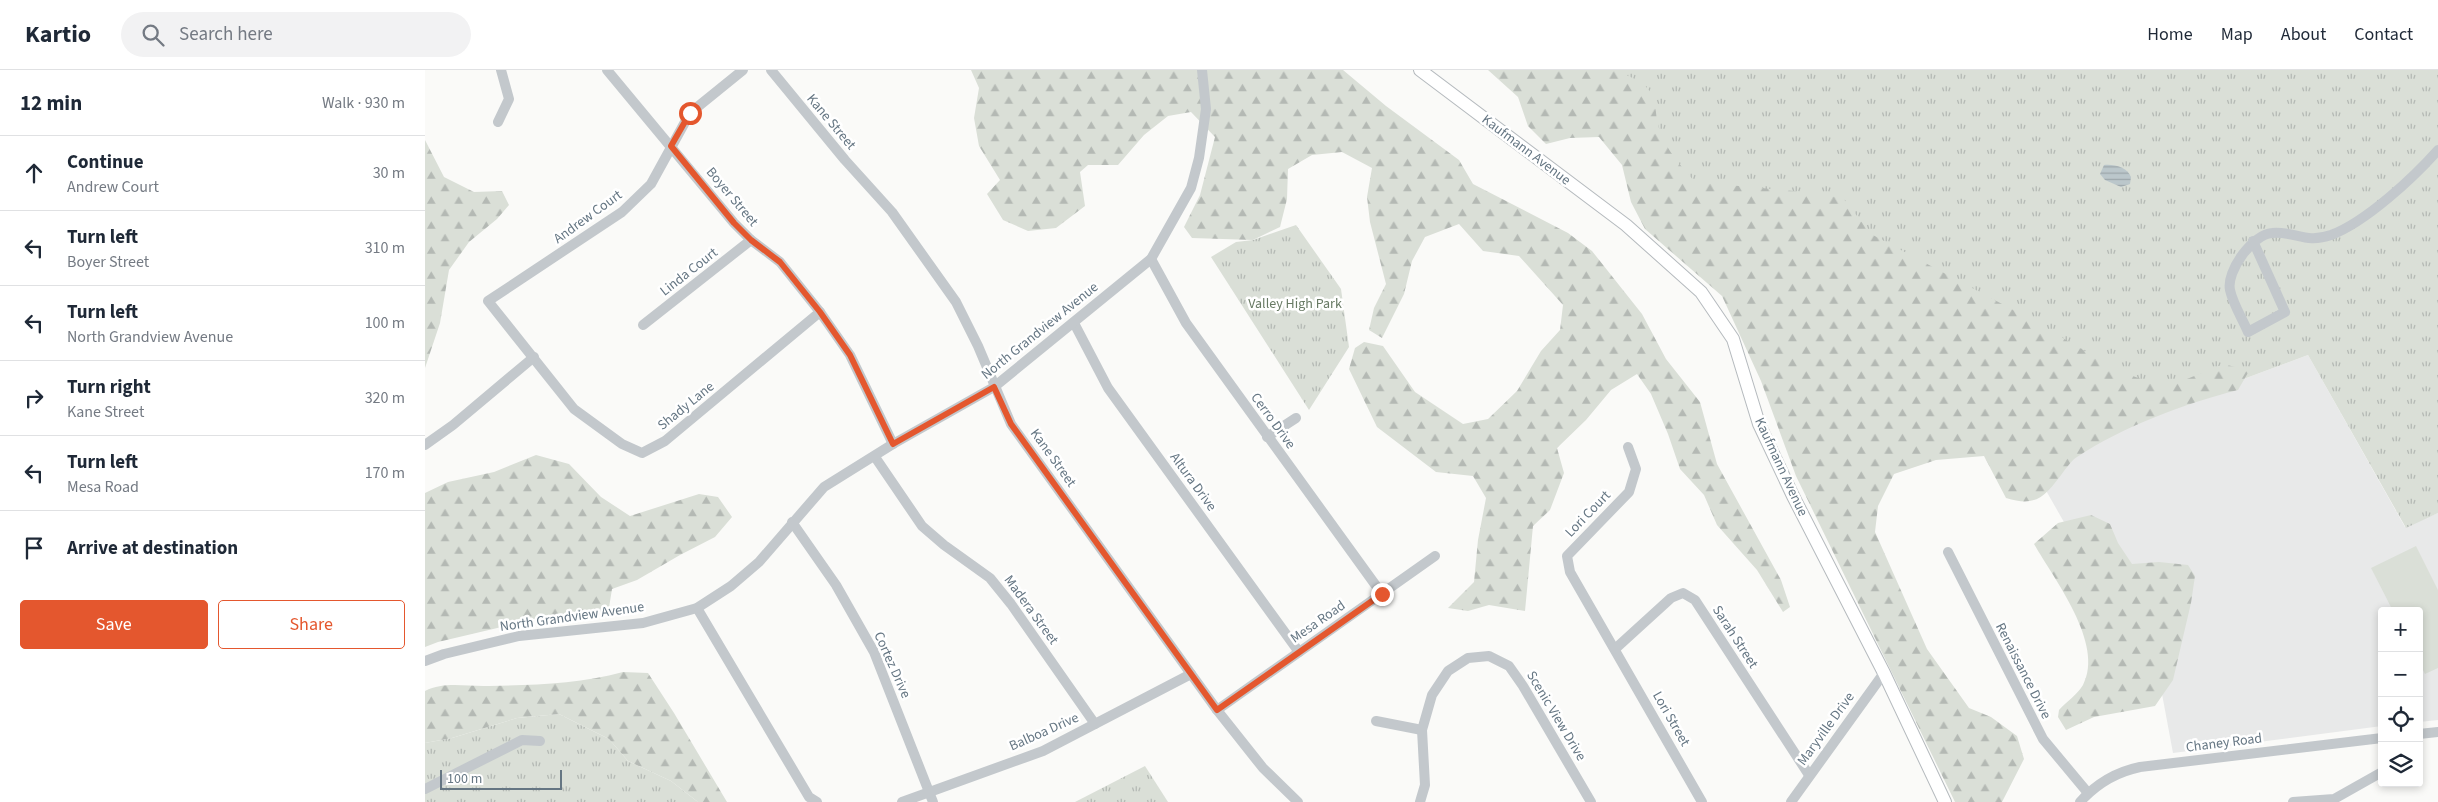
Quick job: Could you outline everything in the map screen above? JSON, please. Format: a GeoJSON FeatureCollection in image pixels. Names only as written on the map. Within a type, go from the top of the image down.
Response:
{"type":"FeatureCollection","features":[{"type":"Feature","properties":{"kind":"main road","name":"Kaufmann Avenue"},"geometry":{"type":"LineString","coordinates":[[1421,70],[1626,225],[1701,292],[1733,339],[1759,424],[1793,496],[1884,673],[1945,802]]}},
{"type":"Feature","properties":{"kind":"street"},"geometry":{"type":"LineString","coordinates":[[498,122],[509,99],[501,70]]}},
{"type":"Feature","properties":{"kind":"street","name":"Boyer Street"},"geometry":{"type":"LineString","coordinates":[[607,70],[734,223],[751,240],[780,262],[820,312],[850,355],[893,444]]}},
{"type":"Feature","properties":{"kind":"street","name":"Andrew Court"},"geometry":{"type":"LineString","coordinates":[[488,301],[622,212],[651,184],[690,113],[743,70]]}},
{"type":"Feature","properties":{"kind":"street","name":"Kane Street"},"geometry":{"type":"LineString","coordinates":[[771,70],[903,227],[956,302],[978,346],[1011,424],[1217,710],[1263,768],[1298,802]]}},
{"type":"Feature","properties":{"kind":"street","name":"North Grandview Avenue"},"geometry":{"type":"LineString","coordinates":[[425,661],[443,654],[519,636],[643,623],[697,608],[731,586],[759,562],[792,522],[825,487],[893,444],[994,387],[1151,259],[1191,188],[1199,158],[1206,109],[1202,70]]}},
{"type":"Feature","properties":{"kind":"street"},"geometry":{"type":"LineString","coordinates":[[2253,241],[2285,312],[2248,332],[2229,288],[2234,272],[2253,241],[2269,233],[2284,232],[2306,239],[2331,235],[2345,228],[2391,195],[2438,150]]}},
{"type":"Feature","properties":{"kind":"street","name":"Linda Court"},"geometry":{"type":"LineString","coordinates":[[643,325],[751,240]]}},
{"type":"Feature","properties":{"kind":"street","name":"Cerro Drive"},"geometry":{"type":"LineString","coordinates":[[1151,259],[1186,322],[1382,594]]}},
{"type":"Feature","properties":{"kind":"street","name":"Shady Lane"},"geometry":{"type":"LineString","coordinates":[[488,301],[574,409],[622,444],[642,453],[665,441],[820,312]]}},
{"type":"Feature","properties":{"kind":"street","name":"Altura Drive"},"geometry":{"type":"LineString","coordinates":[[1074,323],[1108,388],[1299,652]]}},
{"type":"Feature","properties":{"kind":"street"},"geometry":{"type":"LineString","coordinates":[[425,445],[453,425],[534,357]]}},
{"type":"Feature","properties":{"kind":"street"},"geometry":{"type":"LineString","coordinates":[[1267,436],[1296,418]]}},
{"type":"Feature","properties":{"kind":"street","name":"Lori Court"},"geometry":{"type":"LineString","coordinates":[[1615,649],[1570,572],[1567,556],[1629,492],[1636,469],[1628,447]]}},
{"type":"Feature","properties":{"kind":"street","name":"Madera Street"},"geometry":{"type":"LineString","coordinates":[[875,457],[922,526],[944,545],[990,578],[1001,591],[1095,724]]}},
{"type":"Feature","properties":{"kind":"street","name":"Cortez Drive"},"geometry":{"type":"LineString","coordinates":[[792,522],[836,585],[874,652],[933,802]]}},
{"type":"Feature","properties":{"kind":"street","name":"Renaissance Drive"},"geometry":{"type":"LineString","coordinates":[[1948,552],[2043,739],[2088,793]]}},
{"type":"Feature","properties":{"kind":"street","name":"Mesa Road"},"geometry":{"type":"LineString","coordinates":[[1217,710],[1435,556]]}},
{"type":"Feature","properties":{"kind":"street","name":"Sarah Street"},"geometry":{"type":"LineString","coordinates":[[1615,649],[1671,598],[1683,592],[1695,600],[1809,775]]}},
{"type":"Feature","properties":{"kind":"street"},"geometry":{"type":"LineString","coordinates":[[697,608],[809,797],[817,802]]}},
{"type":"Feature","properties":{"kind":"street","name":"Lori Street"},"geometry":{"type":"LineString","coordinates":[[1615,649],[1702,802]]}},
{"type":"Feature","properties":{"kind":"street","name":"Scenic View Drive"},"geometry":{"type":"LineString","coordinates":[[1420,802],[1425,785],[1422,730],[1432,695],[1448,671],[1468,658],[1489,656],[1509,666],[1523,686],[1591,802]]}},
{"type":"Feature","properties":{"kind":"street","name":"Maryville Drive"},"geometry":{"type":"LineString","coordinates":[[1791,802],[1884,673]]}},
{"type":"Feature","properties":{"kind":"street","name":"Balboa Drive"},"geometry":{"type":"LineString","coordinates":[[901,802],[1043,751],[1191,674]]}},
{"type":"Feature","properties":{"kind":"street"},"geometry":{"type":"LineString","coordinates":[[1376,721],[1422,730]]}},
{"type":"Feature","properties":{"kind":"street"},"geometry":{"type":"LineString","coordinates":[[2423,734],[2438,732]]}},
{"type":"Feature","properties":{"kind":"street","name":"Chaney Road"},"geometry":{"type":"LineString","coordinates":[[2080,802],[2088,793],[2112,776],[2140,767],[2378,738]]}},
{"type":"Feature","properties":{"kind":"street"},"geometry":{"type":"LineString","coordinates":[[425,789],[522,740],[540,741]]}},
{"type":"Feature","properties":{"kind":"street"},"geometry":{"type":"LineString","coordinates":[[2293,802],[2334,799],[2378,774]]}},
{"type":"Feature","properties":{"kind":"shaded area"},"geometry":{"type":"Polygon","coordinates":[[[2104,165],[2116,166],[2126,171],[2131,177],[2130,184],[2121,187],[2105,180],[2100,174],[2104,165]]]}},
{"type":"Feature","properties":{"kind":"shaded area"},"geometry":{"type":"Polygon","coordinates":[[[2308,355],[2405,527],[2438,513],[2438,720],[2423,722],[2423,607],[2378,607],[2378,727],[2173,753],[2162,694],[2028,459],[2308,355]]]}},
{"type":"Feature","properties":{"kind":"green space"},"geometry":{"type":"Polygon","coordinates":[[[971,70],[1343,70],[1386,106],[1459,160],[1473,184],[1568,233],[1592,251],[1642,314],[1666,359],[1700,402],[1717,464],[1781,580],[1790,607],[1783,612],[1757,570],[1717,525],[1704,495],[1680,469],[1651,394],[1637,374],[1611,390],[1586,420],[1557,448],[1564,473],[1550,510],[1533,526],[1525,611],[1489,605],[1468,611],[1448,608],[1474,582],[1478,540],[1486,498],[1473,476],[1436,472],[1377,427],[1349,369],[1355,348],[1364,342],[1383,346],[1415,392],[1463,424],[1488,419],[1517,391],[1541,351],[1560,330],[1563,305],[1519,256],[1483,251],[1459,224],[1425,237],[1412,261],[1404,294],[1382,338],[1369,330],[1374,308],[1386,284],[1370,222],[1367,197],[1372,168],[1342,152],[1312,155],[1288,169],[1287,199],[1280,227],[1253,240],[1192,238],[1184,227],[1200,195],[1215,137],[1191,112],[1168,116],[1144,135],[1118,165],[1088,165],[1080,172],[1085,206],[1056,228],[1028,231],[1003,220],[987,194],[1000,180],[979,146],[974,118],[979,88],[971,70]]]}},
{"type":"Feature","properties":{"kind":"green space"},"geometry":{"type":"Polygon","coordinates":[[[1488,70],[1616,70],[1643,83],[1656,99],[1658,124],[1666,145],[1695,182],[1804,192],[1843,198],[1871,234],[2032,320],[2119,371],[2152,383],[2172,385],[2224,364],[2249,371],[2238,390],[2155,417],[2095,446],[2073,460],[2052,487],[2034,500],[2017,501],[2006,498],[1984,456],[1936,460],[1894,474],[1878,506],[1875,532],[1927,649],[1969,708],[1991,717],[2017,736],[2024,759],[2002,802],[1955,802],[1796,476],[1761,381],[1722,296],[1645,229],[1631,202],[1622,165],[1599,137],[1570,138],[1546,144],[1528,126],[1518,97],[1488,70]]]}},
{"type":"Feature","properties":{"kind":"green space"},"geometry":{"type":"Polygon","coordinates":[[[1533,70],[2438,70],[2438,513],[2406,528],[2308,355],[2028,459],[1533,70]]]}},
{"type":"Feature","properties":{"kind":"green space"},"geometry":{"type":"Polygon","coordinates":[[[425,140],[444,177],[474,192],[502,191],[509,205],[497,219],[469,242],[449,270],[440,323],[425,368],[425,140]]]}},
{"type":"Feature","properties":{"kind":"green space","name":"Valley High Park"},"geometry":{"type":"Polygon","coordinates":[[[1296,225],[1341,289],[1349,347],[1309,410],[1211,257],[1236,242],[1253,240],[1296,225]]]}},
{"type":"Feature","properties":{"kind":"green space"},"geometry":{"type":"Polygon","coordinates":[[[536,455],[569,464],[601,497],[630,516],[699,494],[718,497],[732,517],[715,537],[637,580],[612,589],[608,614],[535,619],[438,642],[425,647],[425,493],[448,482],[494,472],[536,455]]]}},
{"type":"Feature","properties":{"kind":"green space"},"geometry":{"type":"Polygon","coordinates":[[[2091,515],[2110,524],[2118,543],[2132,564],[2159,562],[2188,565],[2195,576],[2191,603],[2173,680],[2155,706],[2094,717],[2066,730],[2058,717],[2059,710],[2083,685],[2088,669],[2087,651],[2074,612],[2034,544],[2058,523],[2091,515]]]}},
{"type":"Feature","properties":{"kind":"green space"},"geometry":{"type":"Polygon","coordinates":[[[2416,546],[2438,590],[2438,668],[2425,674],[2423,670],[2423,607],[2391,607],[2371,568],[2416,546]]]}},
{"type":"Feature","properties":{"kind":"green space"},"geometry":{"type":"Polygon","coordinates":[[[623,672],[648,673],[727,802],[698,802],[671,781],[628,761],[609,739],[559,714],[517,718],[452,738],[425,743],[425,691],[433,688],[448,685],[489,686],[557,683],[623,672]]]}},
{"type":"Feature","properties":{"kind":"green space"},"geometry":{"type":"Polygon","coordinates":[[[559,714],[609,739],[628,761],[671,781],[698,802],[425,802],[425,743],[452,738],[517,718],[559,714]]]}},
{"type":"Feature","properties":{"kind":"green space"},"geometry":{"type":"Polygon","coordinates":[[[1145,766],[1168,802],[1075,802],[1145,766]]]}},
{"type":"Feature","properties":{"kind":"route"},"geometry":{"type":"LineString","coordinates":[[690,113],[671,146],[734,223],[751,240],[780,262],[820,312],[850,355],[893,444],[994,387],[1011,424],[1217,710],[1382,594]]}}]}
